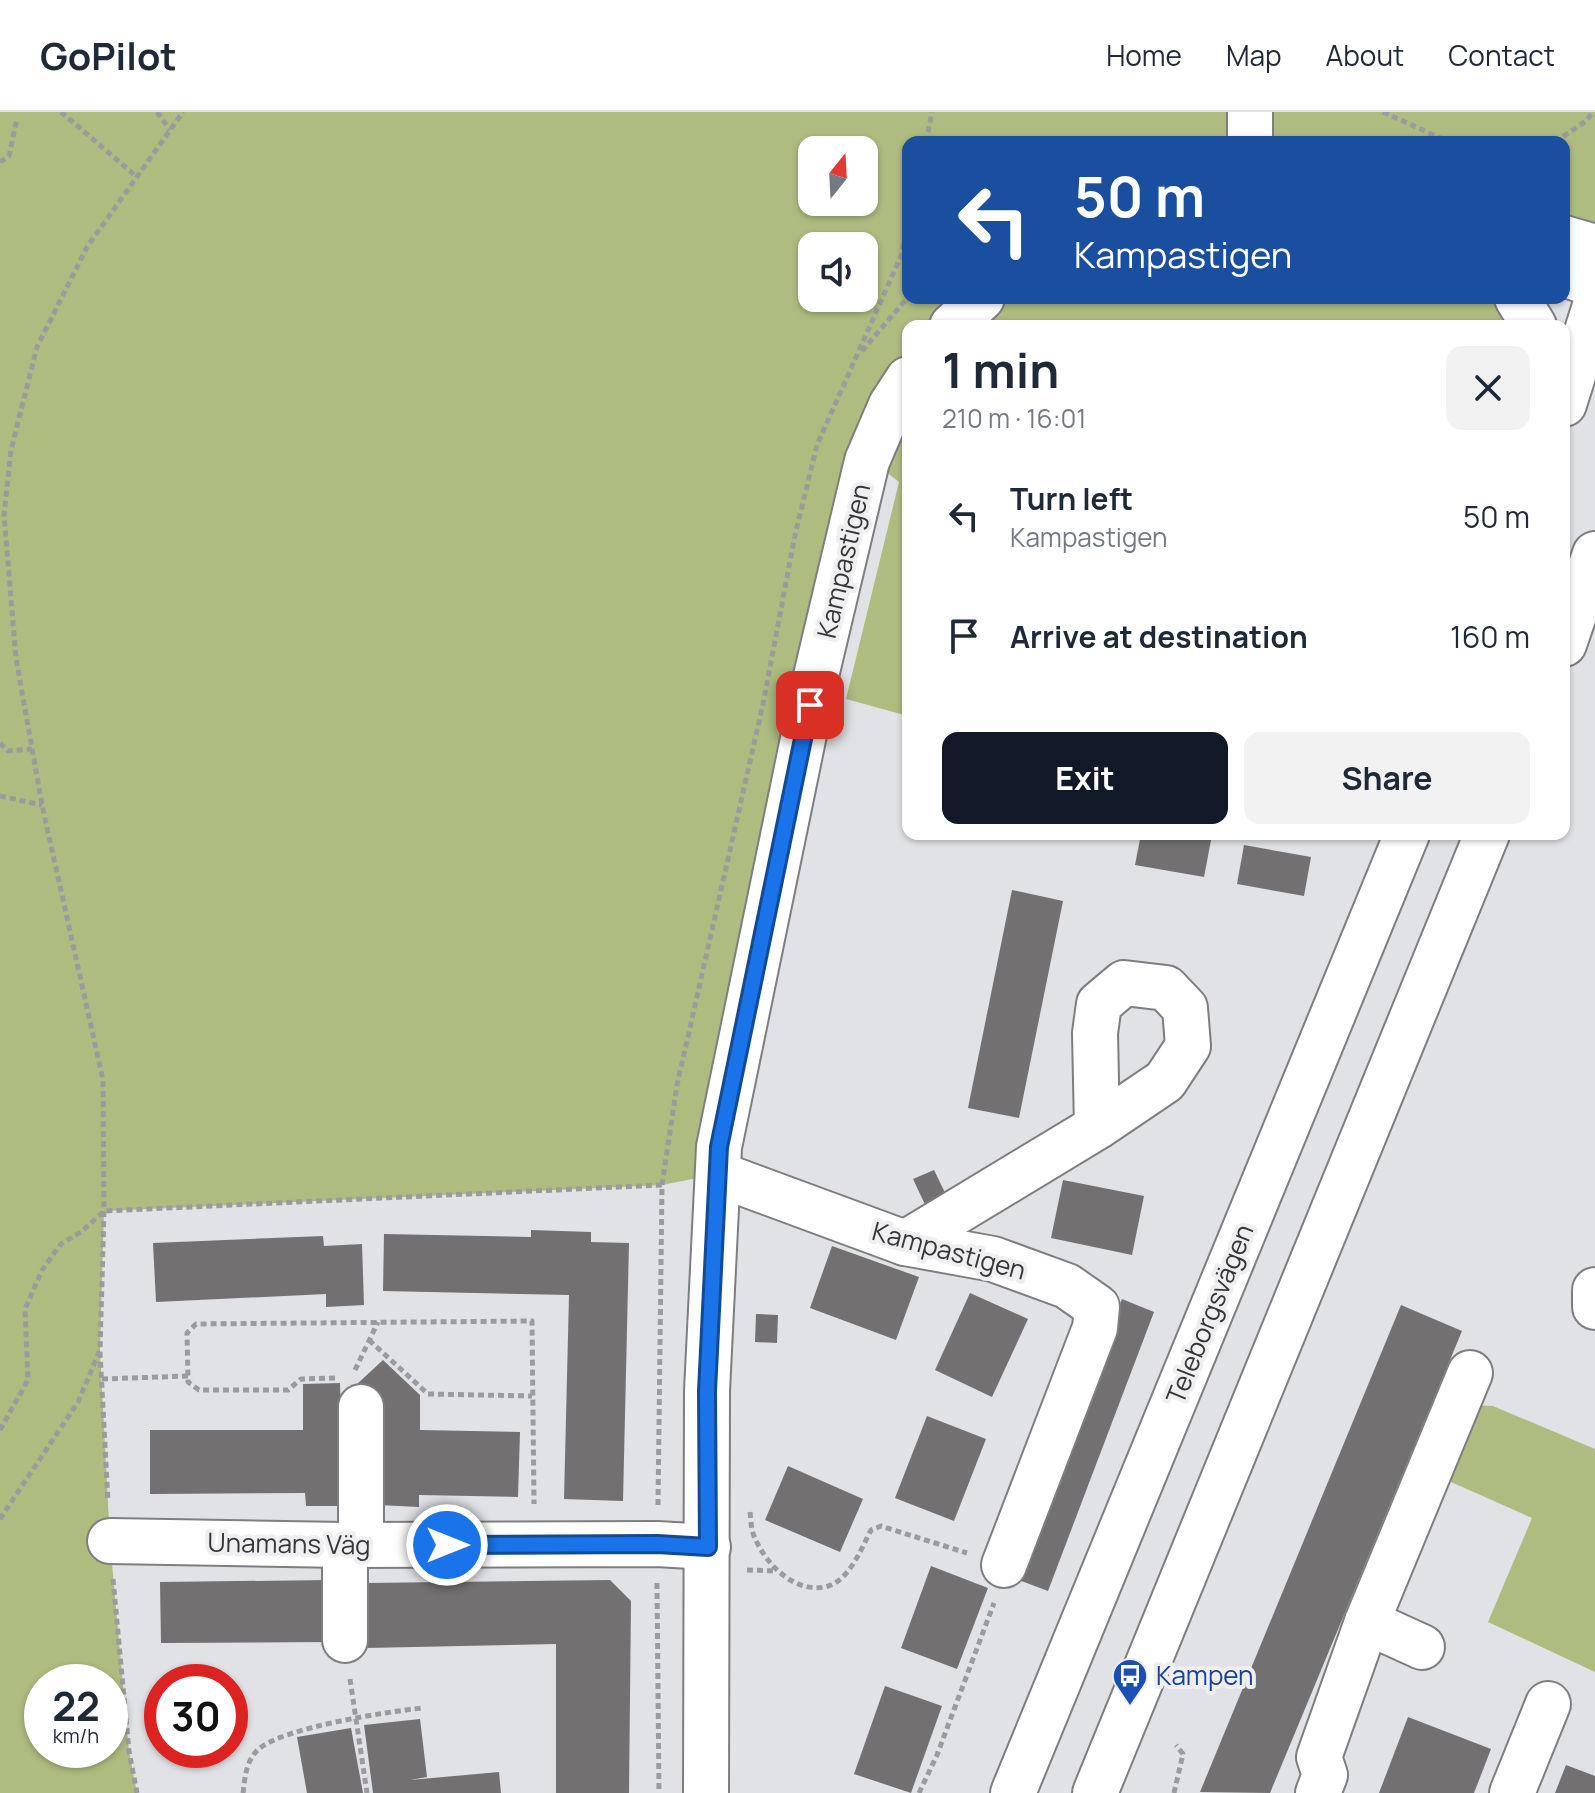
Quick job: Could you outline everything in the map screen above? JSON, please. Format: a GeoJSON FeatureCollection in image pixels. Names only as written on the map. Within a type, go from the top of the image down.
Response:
{"type":"FeatureCollection","features":[{"type":"Feature","properties":{"kind":"main road"},"geometry":{"type":"LineString","coordinates":[[1250,112],[1250,136]]}},
{"type":"Feature","properties":{"kind":"main road"},"geometry":{"type":"LineString","coordinates":[[1570,240],[1595,247]]}},
{"type":"Feature","properties":{"kind":"main road"},"geometry":{"type":"LineString","coordinates":[[1570,276],[1595,285]]}},
{"type":"Feature","properties":{"kind":"main road"},"geometry":{"type":"LineString","coordinates":[[958,320],[976,304]]}},
{"type":"Feature","properties":{"kind":"main road"},"geometry":{"type":"LineString","coordinates":[[1570,385],[1595,306]]}},
{"type":"Feature","properties":{"kind":"main road","name":"Kampastigen"},"geometry":{"type":"LineString","coordinates":[[706,1793],[707,1391],[719,1147],[775,866],[867,461],[891,405],[902,388]]}},
{"type":"Feature","properties":{"kind":"main road"},"geometry":{"type":"LineString","coordinates":[[1579,610],[1595,554]]}},
{"type":"Feature","properties":{"kind":"main road","name":"Teleborgsvägen"},"geometry":{"type":"LineString","coordinates":[[1013,1793],[1405,840]]}},
{"type":"Feature","properties":{"kind":"main road"},"geometry":{"type":"LineString","coordinates":[[1095,1793],[1485,840]]}},
{"type":"Feature","properties":{"kind":"main road"},"geometry":{"type":"LineString","coordinates":[[905,1243],[1097,1127]]}},
{"type":"Feature","properties":{"kind":"main road","name":"Kampastigen"},"geometry":{"type":"LineString","coordinates":[[718,1174],[905,1243],[993,1259],[1067,1286],[1097,1307],[1095,1328],[1004,1565]]}},
{"type":"Feature","properties":{"kind":"main road"},"geometry":{"type":"LineString","coordinates":[[1595,1290],[1595,1307]]}},
{"type":"Feature","properties":{"kind":"main road"},"geometry":{"type":"LineString","coordinates":[[1318,1793],[1325,1775],[1319,1757],[1367,1622],[1470,1373]]}},
{"type":"Feature","properties":{"kind":"main road"},"geometry":{"type":"LineString","coordinates":[[345,1640],[353,1545],[356,1392]]}},
{"type":"Feature","properties":{"kind":"main road","name":"Unamans Väg"},"geometry":{"type":"LineString","coordinates":[[110,1541],[353,1545],[657,1544],[708,1547]]}},
{"type":"Feature","properties":{"kind":"main road"},"geometry":{"type":"LineString","coordinates":[[1367,1622],[1422,1647]]}},
{"type":"Feature","properties":{"kind":"main road"},"geometry":{"type":"LineString","coordinates":[[1512,1793],[1548,1704]]}},
{"type":"Feature","properties":{"kind":"path"},"geometry":{"type":"LineString","coordinates":[[61,112],[137,177]]}},
{"type":"Feature","properties":{"kind":"path"},"geometry":{"type":"LineString","coordinates":[[157,112],[170,130]]}},
{"type":"Feature","properties":{"kind":"path"},"geometry":{"type":"LineString","coordinates":[[0,1519],[78,1402],[100,1350],[104,1211],[103,1080],[42,805],[16,658],[4,515],[11,450],[37,347],[87,247],[183,112]]}},
{"type":"Feature","properties":{"kind":"path"},"geometry":{"type":"LineString","coordinates":[[927,136],[932,112]]}},
{"type":"Feature","properties":{"kind":"path"},"geometry":{"type":"LineString","coordinates":[[1383,112],[1436,136]]}},
{"type":"Feature","properties":{"kind":"path"},"geometry":{"type":"LineString","coordinates":[[1564,136],[1586,121],[1593,112]]}},
{"type":"Feature","properties":{"kind":"path"},"geometry":{"type":"LineString","coordinates":[[0,162],[9,156],[17,119]]}},
{"type":"Feature","properties":{"kind":"path"},"geometry":{"type":"LineString","coordinates":[[858,356],[902,304]]}},
{"type":"Feature","properties":{"kind":"path"},"geometry":{"type":"LineString","coordinates":[[0,743],[8,751],[32,749]]}},
{"type":"Feature","properties":{"kind":"path"},"geometry":{"type":"LineString","coordinates":[[0,796],[42,805]]}},
{"type":"Feature","properties":{"kind":"path"},"geometry":{"type":"LineString","coordinates":[[0,1430],[28,1380],[25,1309],[42,1270],[61,1244],[81,1232],[104,1211],[662,1185]]}},
{"type":"Feature","properties":{"kind":"path"},"geometry":{"type":"LineString","coordinates":[[356,1392],[369,1340],[378,1322]]}},
{"type":"Feature","properties":{"kind":"path"},"geometry":{"type":"LineString","coordinates":[[369,1340],[428,1394],[532,1396]]}},
{"type":"Feature","properties":{"kind":"path"},"geometry":{"type":"LineString","coordinates":[[102,1379],[188,1376]]}},
{"type":"Feature","properties":{"kind":"path"},"geometry":{"type":"LineString","coordinates":[[750,1512],[753,1534],[778,1571],[800,1585],[827,1587],[849,1571],[871,1530],[881,1526],[1004,1565],[1000,1589],[937,1755],[919,1793]]}},
{"type":"Feature","properties":{"kind":"path"},"geometry":{"type":"LineString","coordinates":[[746,1570],[778,1571]]}},
{"type":"Feature","properties":{"kind":"path"},"geometry":{"type":"LineString","coordinates":[[345,1640],[367,1793]]}},
{"type":"Feature","properties":{"kind":"path"},"geometry":{"type":"LineString","coordinates":[[243,1793],[246,1769],[258,1749],[280,1737],[355,1719],[422,1708]]}},
{"type":"Feature","properties":{"kind":"path"},"geometry":{"type":"LineString","coordinates":[[1174,1793],[1183,1754],[1176,1745]]}},
{"type":"Feature","properties":{"kind":"green space"},"geometry":{"type":"Polygon","coordinates":[[[0,112],[1595,112],[1595,285],[1570,276],[1570,136],[902,136],[902,304],[976,304],[958,320],[902,320],[902,404],[718,1174],[662,1185],[104,1211],[100,1350],[110,1541],[121,1664],[24,1664],[24,1768],[128,1768],[128,1740],[137,1793],[0,1793],[0,112]]]}},
{"type":"Feature","properties":{"kind":"green space"},"geometry":{"type":"Polygon","coordinates":[[[990,304],[1495,304],[1504,320],[975,320],[990,304]]]}},
{"type":"Feature","properties":{"kind":"green space"},"geometry":{"type":"Polygon","coordinates":[[[902,424],[902,714],[846,699],[899,482],[881,468],[902,424]]]}},
{"type":"Feature","properties":{"kind":"green space"},"geometry":{"type":"Polygon","coordinates":[[[1472,1405],[1493,1406],[1595,1449],[1595,1672],[1488,1622],[1532,1518],[1442,1478],[1472,1405]]]}},
{"type":"Feature","properties":{"kind":"building"},"geometry":{"type":"Polygon","coordinates":[[[1140,840],[1211,840],[1204,877],[1135,865],[1140,840]]]}},
{"type":"Feature","properties":{"kind":"building"},"geometry":{"type":"Polygon","coordinates":[[[1244,845],[1311,857],[1304,896],[1237,884],[1244,845]]]}},
{"type":"Feature","properties":{"kind":"building"},"geometry":{"type":"Polygon","coordinates":[[[1012,890],[1063,901],[1019,1118],[968,1108],[1012,890]]]}},
{"type":"Feature","properties":{"kind":"building"},"geometry":{"type":"Polygon","coordinates":[[[934,1170],[950,1203],[929,1213],[913,1179],[934,1170]]]}},
{"type":"Feature","properties":{"kind":"building"},"geometry":{"type":"Polygon","coordinates":[[[1063,1180],[1144,1196],[1132,1255],[1051,1238],[1063,1180]]]}},
{"type":"Feature","properties":{"kind":"building"},"geometry":{"type":"Polygon","coordinates":[[[531,1230],[591,1232],[591,1242],[629,1243],[623,1501],[564,1499],[569,1295],[383,1291],[384,1234],[531,1237],[531,1230]]]}},
{"type":"Feature","properties":{"kind":"building"},"geometry":{"type":"Polygon","coordinates":[[[323,1236],[324,1246],[362,1244],[364,1305],[326,1307],[326,1294],[156,1302],[153,1243],[323,1236]]]}},
{"type":"Feature","properties":{"kind":"building"},"geometry":{"type":"Polygon","coordinates":[[[832,1246],[919,1277],[896,1340],[810,1308],[832,1246]]]}},
{"type":"Feature","properties":{"kind":"building"},"geometry":{"type":"Polygon","coordinates":[[[970,1293],[1028,1319],[992,1397],[935,1370],[970,1293]]]}},
{"type":"Feature","properties":{"kind":"building"},"geometry":{"type":"Polygon","coordinates":[[[1122,1299],[1154,1312],[1048,1591],[1016,1579],[1122,1299]]]}},
{"type":"Feature","properties":{"kind":"building"},"geometry":{"type":"Polygon","coordinates":[[[1401,1305],[1462,1331],[1270,1793],[1200,1792],[1401,1305]]]}},
{"type":"Feature","properties":{"kind":"building"},"geometry":{"type":"Polygon","coordinates":[[[756,1314],[778,1315],[777,1343],[755,1342],[756,1314]]]}},
{"type":"Feature","properties":{"kind":"building"},"geometry":{"type":"Polygon","coordinates":[[[383,1360],[420,1395],[420,1430],[520,1432],[518,1497],[419,1495],[419,1507],[378,1505],[381,1409],[356,1385],[383,1360]]]}},
{"type":"Feature","properties":{"kind":"building"},"geometry":{"type":"Polygon","coordinates":[[[340,1383],[343,1506],[306,1506],[305,1493],[150,1494],[150,1430],[303,1430],[303,1384],[340,1383]]]}},
{"type":"Feature","properties":{"kind":"building"},"geometry":{"type":"Polygon","coordinates":[[[927,1416],[986,1439],[954,1521],[895,1498],[927,1416]]]}},
{"type":"Feature","properties":{"kind":"building"},"geometry":{"type":"Polygon","coordinates":[[[788,1466],[863,1499],[840,1552],[765,1520],[788,1466]]]}},
{"type":"Feature","properties":{"kind":"building"},"geometry":{"type":"Polygon","coordinates":[[[931,1566],[988,1588],[957,1669],[901,1648],[931,1566]]]}},
{"type":"Feature","properties":{"kind":"building"},"geometry":{"type":"Polygon","coordinates":[[[329,1580],[330,1642],[161,1643],[160,1582],[329,1580]]]}},
{"type":"Feature","properties":{"kind":"building"},"geometry":{"type":"Polygon","coordinates":[[[610,1580],[631,1601],[629,1793],[556,1793],[556,1644],[366,1648],[365,1583],[610,1580]]]}},
{"type":"Feature","properties":{"kind":"building"},"geometry":{"type":"Polygon","coordinates":[[[885,1686],[942,1706],[911,1793],[854,1774],[885,1686]]]}},
{"type":"Feature","properties":{"kind":"building"},"geometry":{"type":"Polygon","coordinates":[[[1408,1717],[1491,1749],[1474,1793],[1379,1793],[1408,1717]]]}},
{"type":"Feature","properties":{"kind":"building"},"geometry":{"type":"Polygon","coordinates":[[[420,1719],[427,1777],[410,1780],[499,1772],[501,1793],[373,1793],[364,1725],[420,1719]]]}},
{"type":"Feature","properties":{"kind":"building"},"geometry":{"type":"Polygon","coordinates":[[[351,1728],[363,1793],[307,1793],[297,1737],[351,1728]]]}},
{"type":"Feature","properties":{"kind":"building"},"geometry":{"type":"Polygon","coordinates":[[[1566,1765],[1595,1776],[1595,1793],[1555,1793],[1566,1765]]]}},
{"type":"Feature","properties":{"kind":"place","name":"Kampen"},"geometry":{"type":"Point","coordinates":[1130,1707]}},
{"type":"Feature","properties":{"kind":"route"},"geometry":{"type":"LineString","coordinates":[[447,1545],[657,1544],[708,1547],[707,1391],[719,1147],[810,705]]}}]}
